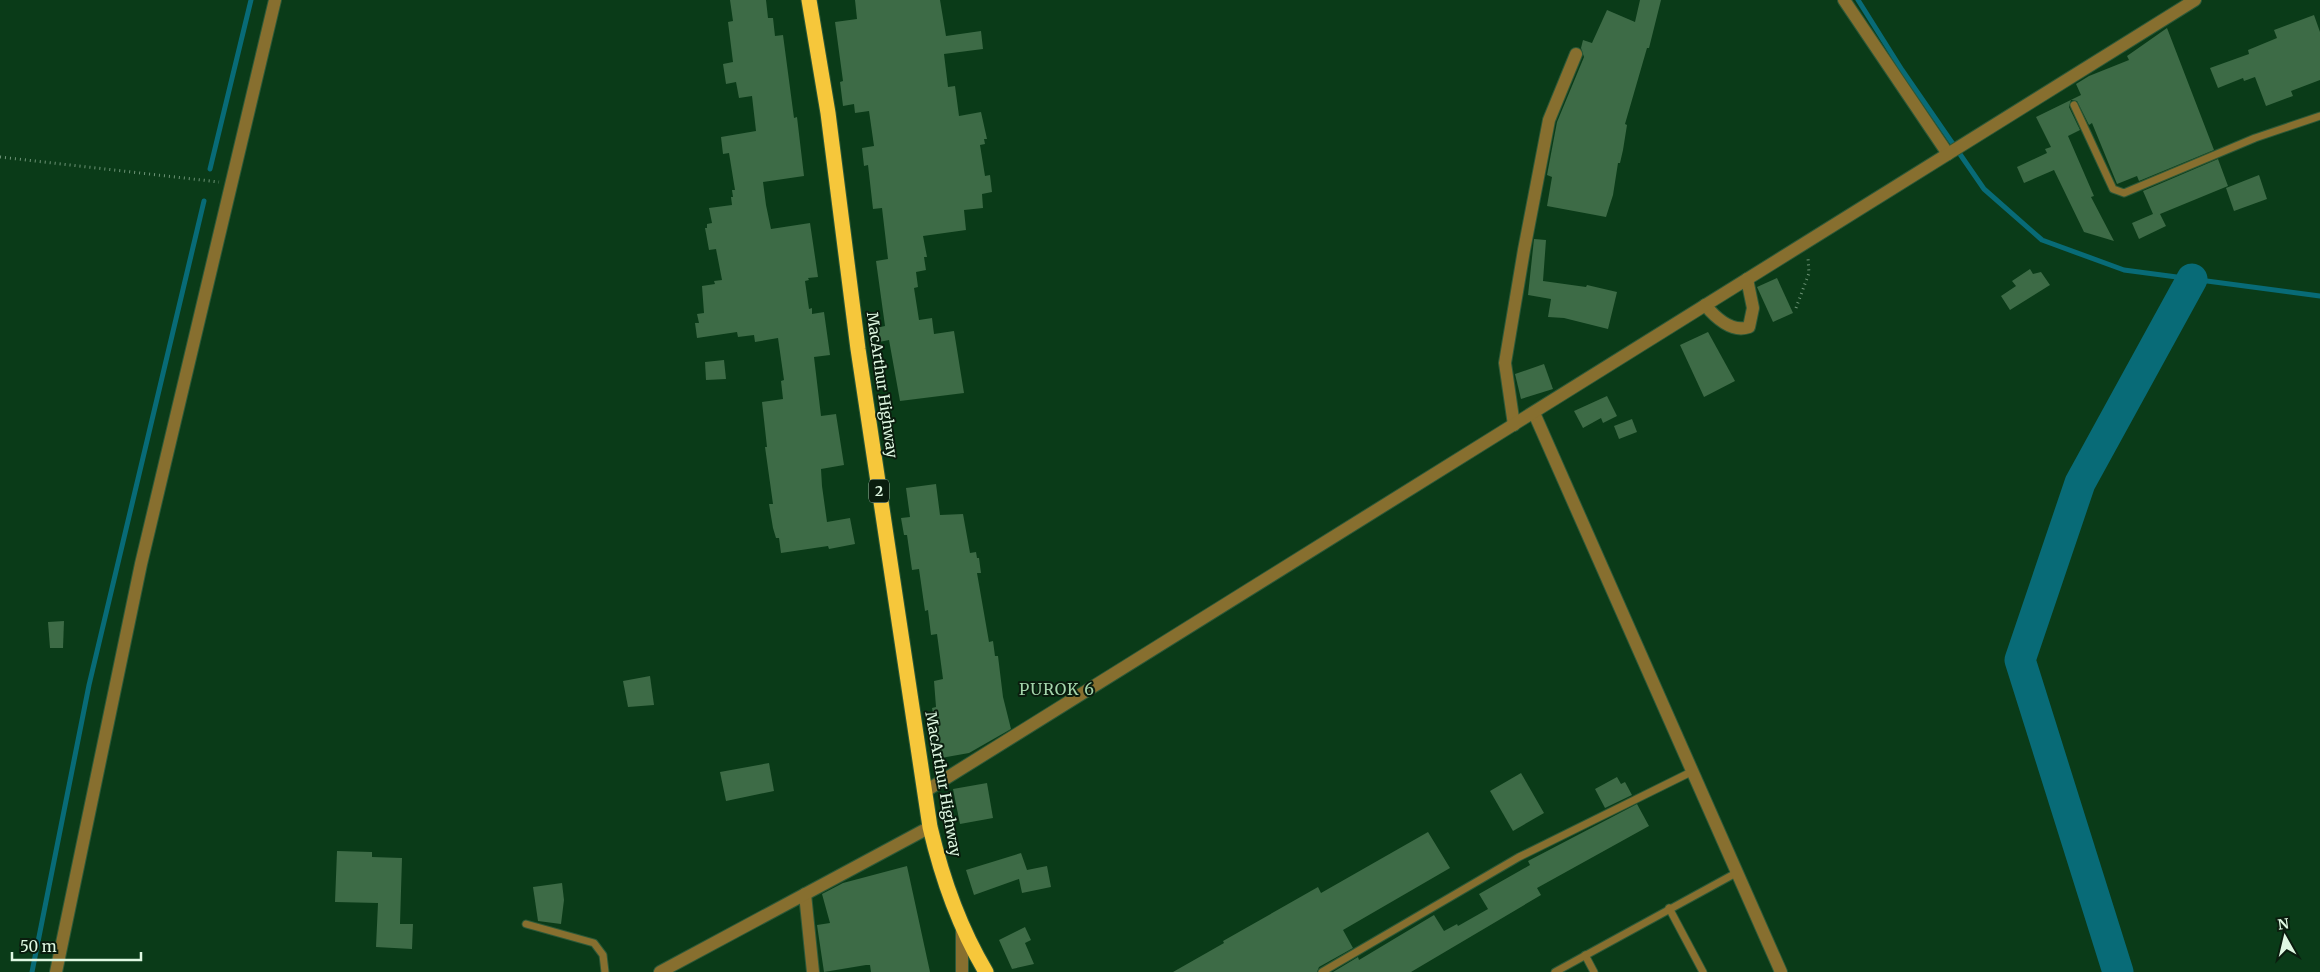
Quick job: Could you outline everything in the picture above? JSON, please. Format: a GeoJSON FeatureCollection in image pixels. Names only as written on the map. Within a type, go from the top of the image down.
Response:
{"type":"FeatureCollection","features":[{"type":"Feature","properties":{"kind":"highway","name":"MacArthur Highway"},"geometry":{"type":"LineString","coordinates":[[809,0],[828,112],[858,349],[930,827],[942,872],[962,926],[986,972]]}},
{"type":"Feature","properties":{"kind":"street"},"geometry":{"type":"LineString","coordinates":[[56,972],[141,564],[275,0]]}},
{"type":"Feature","properties":{"kind":"street"},"geometry":{"type":"LineString","coordinates":[[1844,0],[1951,152]]}},
{"type":"Feature","properties":{"kind":"street"},"geometry":{"type":"LineString","coordinates":[[924,792],[1534,413],[1746,278],[1804,246],[1969,140],[2195,0]]}},
{"type":"Feature","properties":{"kind":"street"},"geometry":{"type":"LineString","coordinates":[[1514,425],[1505,363],[1522,259],[1549,120],[1576,54]]}},
{"type":"Feature","properties":{"kind":"street"},"geometry":{"type":"LineString","coordinates":[[1705,305],[1716,318],[1726,323],[1741,329],[1749,327],[1754,308],[1746,278]]}},
{"type":"Feature","properties":{"kind":"street"},"geometry":{"type":"LineString","coordinates":[[1534,413],[1781,972]]}},
{"type":"Feature","properties":{"kind":"street"},"geometry":{"type":"LineString","coordinates":[[660,972],[930,827]]}},
{"type":"Feature","properties":{"kind":"street"},"geometry":{"type":"LineString","coordinates":[[805,894],[813,972]]}},
{"type":"Feature","properties":{"kind":"street"},"geometry":{"type":"LineString","coordinates":[[962,926],[962,972]]}},
{"type":"Feature","properties":{"kind":"lane"},"geometry":{"type":"LineString","coordinates":[[2074,105],[2113,189],[2124,193],[2255,138],[2320,116]]}},
{"type":"Feature","properties":{"kind":"lane"},"geometry":{"type":"LineString","coordinates":[[1322,972],[1519,857],[1691,772]]}},
{"type":"Feature","properties":{"kind":"lane"},"geometry":{"type":"LineString","coordinates":[[1555,972],[1736,873]]}},
{"type":"Feature","properties":{"kind":"lane"},"geometry":{"type":"LineString","coordinates":[[1669,908],[1703,972]]}},
{"type":"Feature","properties":{"kind":"lane"},"geometry":{"type":"LineString","coordinates":[[526,924],[594,943],[603,955],[606,972]]}},
{"type":"Feature","properties":{"kind":"lane"},"geometry":{"type":"LineString","coordinates":[[1585,955],[1594,972]]}},
{"type":"Feature","properties":{"kind":"path"},"geometry":{"type":"LineString","coordinates":[[0,157],[232,183]]}},
{"type":"Feature","properties":{"kind":"path"},"geometry":{"type":"LineString","coordinates":[[1796,308],[1809,273],[1809,263],[1804,246]]}},
{"type":"Feature","properties":{"kind":"building"},"geometry":{"type":"Polygon","coordinates":[[[730,0],[766,0],[768,18],[773,18],[775,36],[783,35],[794,118],[797,117],[804,176],[763,182],[766,205],[771,229],[810,223],[818,277],[808,278],[809,280],[805,281],[809,309],[812,308],[812,314],[824,312],[830,355],[814,357],[821,416],[836,414],[844,465],[821,469],[827,522],[850,518],[855,544],[829,549],[828,546],[781,553],[779,538],[776,538],[773,528],[769,504],[773,504],[765,447],[767,447],[762,402],[783,399],[781,381],[784,380],[778,338],[755,342],[754,335],[738,337],[737,332],[697,338],[695,323],[699,323],[697,314],[704,313],[702,286],[715,284],[714,281],[722,280],[716,249],[709,250],[705,228],[707,228],[707,224],[712,223],[709,208],[732,205],[732,190],[735,190],[729,153],[723,154],[721,137],[756,131],[752,96],[739,98],[736,82],[726,84],[723,64],[733,62],[728,22],[733,21],[730,0]]]}},
{"type":"Feature","properties":{"kind":"building"},"geometry":{"type":"Polygon","coordinates":[[[855,0],[940,0],[946,36],[981,31],[983,49],[944,54],[948,87],[955,86],[959,116],[981,112],[987,139],[984,139],[985,144],[980,145],[985,176],[990,175],[992,192],[982,194],[983,208],[964,210],[966,230],[923,236],[927,257],[924,257],[926,270],[916,272],[918,287],[914,288],[919,320],[932,318],[934,334],[954,331],[964,393],[900,401],[889,340],[879,342],[876,328],[885,326],[876,261],[888,259],[882,208],[873,209],[868,165],[864,166],[862,148],[874,146],[869,111],[855,113],[854,104],[843,106],[840,82],[843,81],[835,22],[857,19],[855,0]]]}},
{"type":"Feature","properties":{"kind":"building"},"geometry":{"type":"Polygon","coordinates":[[[1640,0],[1661,0],[1649,48],[1647,48],[1625,124],[1627,125],[1623,150],[1620,163],[1618,163],[1613,195],[1606,217],[1547,206],[1552,177],[1547,175],[1557,122],[1584,57],[1581,48],[1583,40],[1592,43],[1607,10],[1635,22],[1640,0]]]}},
{"type":"Feature","properties":{"kind":"building"},"geometry":{"type":"Polygon","coordinates":[[[2314,15],[2320,32],[2320,80],[2291,91],[2293,96],[2266,106],[2255,77],[2244,81],[2243,78],[2218,88],[2210,68],[2249,54],[2248,50],[2277,38],[2274,30],[2314,15]]]}},
{"type":"Feature","properties":{"kind":"building"},"geometry":{"type":"Polygon","coordinates":[[[2167,28],[2214,150],[2139,181],[2137,176],[2117,184],[2092,123],[2089,125],[2077,101],[2071,100],[2069,107],[2080,130],[2068,136],[2094,196],[2091,197],[2114,241],[2084,232],[2054,170],[2024,183],[2017,167],[2047,153],[2045,149],[2051,147],[2036,117],[2081,95],[2076,84],[2089,76],[2129,60],[2127,56],[2167,28]]]}},
{"type":"Feature","properties":{"kind":"building"},"geometry":{"type":"Polygon","coordinates":[[[2218,159],[2228,186],[2160,214],[2166,226],[2139,239],[2132,223],[2153,214],[2143,191],[2218,159]]]}},
{"type":"Feature","properties":{"kind":"building"},"geometry":{"type":"Polygon","coordinates":[[[2259,175],[2267,199],[2234,211],[2226,188],[2259,175]]]}},
{"type":"Feature","properties":{"kind":"building"},"geometry":{"type":"Polygon","coordinates":[[[1534,239],[1546,240],[1543,281],[1586,287],[1587,285],[1617,292],[1608,329],[1564,318],[1548,317],[1551,299],[1528,295],[1534,239]]]}},
{"type":"Feature","properties":{"kind":"building"},"geometry":{"type":"Polygon","coordinates":[[[2030,269],[2033,274],[2041,272],[2050,285],[2010,310],[2001,296],[2016,286],[2012,281],[2030,269]]]}},
{"type":"Feature","properties":{"kind":"building"},"geometry":{"type":"Polygon","coordinates":[[[1777,278],[1793,313],[1773,322],[1757,287],[1777,278]]]}},
{"type":"Feature","properties":{"kind":"building"},"geometry":{"type":"Polygon","coordinates":[[[1708,332],[1735,381],[1704,397],[1680,345],[1708,332]]]}},
{"type":"Feature","properties":{"kind":"building"},"geometry":{"type":"Polygon","coordinates":[[[724,360],[726,379],[706,380],[705,362],[724,360]]]}},
{"type":"Feature","properties":{"kind":"building"},"geometry":{"type":"Polygon","coordinates":[[[1544,364],[1553,389],[1521,399],[1515,374],[1544,364]]]}},
{"type":"Feature","properties":{"kind":"building"},"geometry":{"type":"Polygon","coordinates":[[[1607,396],[1617,416],[1603,423],[1601,418],[1583,428],[1574,411],[1607,396]]]}},
{"type":"Feature","properties":{"kind":"building"},"geometry":{"type":"Polygon","coordinates":[[[1632,419],[1637,432],[1619,439],[1614,426],[1632,419]]]}},
{"type":"Feature","properties":{"kind":"building"},"geometry":{"type":"Polygon","coordinates":[[[936,484],[940,515],[963,514],[970,553],[976,552],[977,558],[979,558],[981,573],[977,573],[989,642],[993,641],[995,656],[998,656],[1003,697],[1011,729],[969,753],[941,758],[932,708],[936,707],[934,681],[943,679],[937,634],[931,635],[928,610],[925,611],[919,569],[912,570],[907,535],[904,535],[901,518],[910,517],[906,488],[936,484]]]}},
{"type":"Feature","properties":{"kind":"building"},"geometry":{"type":"Polygon","coordinates":[[[64,621],[63,648],[50,648],[48,622],[64,621]]]}},
{"type":"Feature","properties":{"kind":"building"},"geometry":{"type":"Polygon","coordinates":[[[650,676],[654,705],[628,707],[623,681],[650,676]]]}},
{"type":"Feature","properties":{"kind":"building"},"geometry":{"type":"Polygon","coordinates":[[[769,763],[774,791],[726,801],[720,772],[769,763]]]}},
{"type":"Feature","properties":{"kind":"building"},"geometry":{"type":"Polygon","coordinates":[[[1521,773],[1544,813],[1513,831],[1490,791],[1521,773]]]}},
{"type":"Feature","properties":{"kind":"building"},"geometry":{"type":"Polygon","coordinates":[[[1617,777],[1621,784],[1625,782],[1632,795],[1605,808],[1595,789],[1617,777]]]}},
{"type":"Feature","properties":{"kind":"building"},"geometry":{"type":"Polygon","coordinates":[[[987,783],[993,818],[960,824],[953,789],[987,783]]]}},
{"type":"Feature","properties":{"kind":"building"},"geometry":{"type":"Polygon","coordinates":[[[1637,804],[1649,826],[1537,888],[1541,895],[1411,972],[1333,972],[1358,957],[1359,960],[1434,915],[1444,931],[1457,924],[1458,926],[1488,909],[1479,894],[1530,865],[1528,861],[1637,804]]]}},
{"type":"Feature","properties":{"kind":"building"},"geometry":{"type":"Polygon","coordinates":[[[1428,832],[1450,868],[1343,930],[1353,948],[1319,967],[1317,972],[1173,972],[1318,887],[1321,893],[1428,832]]]}},
{"type":"Feature","properties":{"kind":"building"},"geometry":{"type":"Polygon","coordinates":[[[337,851],[372,852],[372,857],[402,858],[400,924],[413,924],[412,949],[376,947],[378,903],[335,902],[337,851]]]}},
{"type":"Feature","properties":{"kind":"building"},"geometry":{"type":"Polygon","coordinates":[[[1021,853],[1027,870],[1047,866],[1051,887],[1022,893],[1019,879],[974,895],[966,870],[1021,853]]]}},
{"type":"Feature","properties":{"kind":"building"},"geometry":{"type":"Polygon","coordinates":[[[907,866],[930,972],[871,972],[870,965],[866,965],[824,972],[817,925],[830,923],[822,894],[843,883],[907,866]]]}},
{"type":"Feature","properties":{"kind":"building"},"geometry":{"type":"Polygon","coordinates":[[[562,883],[564,900],[561,924],[538,921],[533,887],[562,883]]]}},
{"type":"Feature","properties":{"kind":"building"},"geometry":{"type":"Polygon","coordinates":[[[1025,927],[1031,940],[1025,943],[1034,964],[1012,969],[999,940],[1025,927]]]}},
{"type":"Feature","properties":{"kind":"waterway"},"geometry":{"type":"LineString","coordinates":[[210,169],[251,0]]}},
{"type":"Feature","properties":{"kind":"waterway"},"geometry":{"type":"LineString","coordinates":[[1858,0],[1902,70],[1984,189],[2042,240],[2124,270],[2320,296]]}},
{"type":"Feature","properties":{"kind":"waterway"},"geometry":{"type":"LineString","coordinates":[[32,972],[89,685],[204,201]]}},
{"type":"Feature","properties":{"kind":"waterway"},"geometry":{"type":"LineString","coordinates":[[2118,972],[2020,660],[2080,483],[2192,279]]}},
{"type":"Feature","properties":{"kind":"district","name":"PUROK 6"},"geometry":{"type":"Point","coordinates":[1057,689]}}]}
